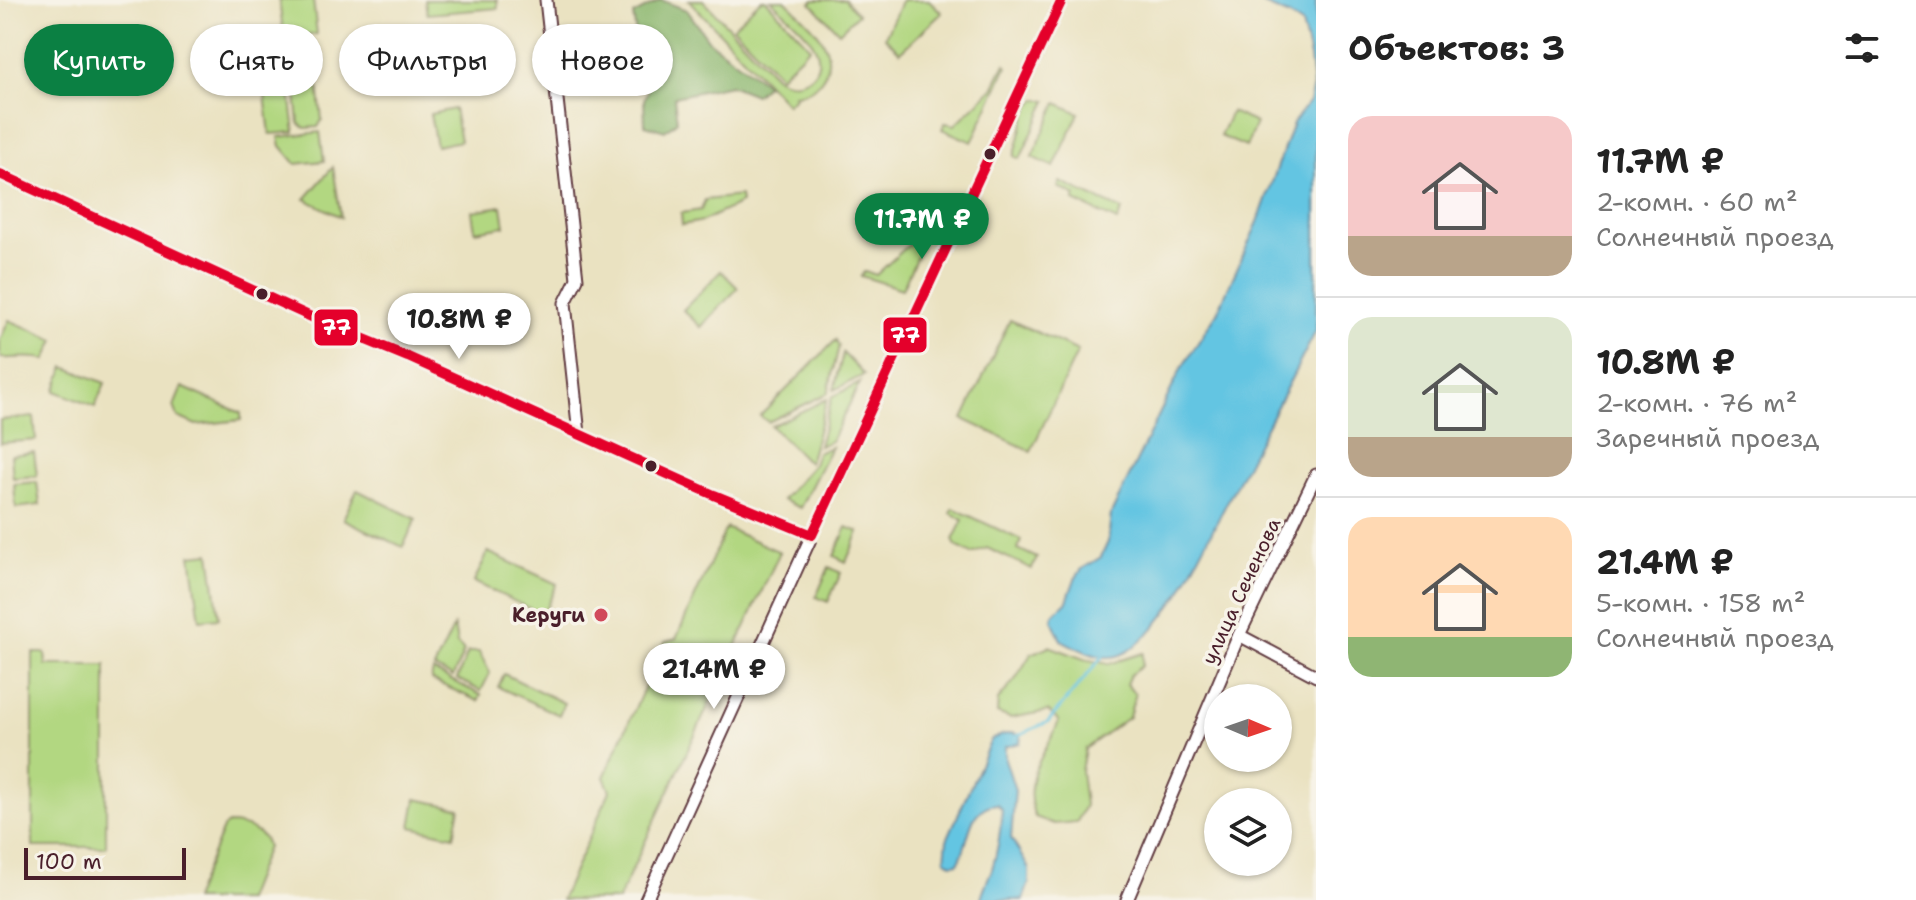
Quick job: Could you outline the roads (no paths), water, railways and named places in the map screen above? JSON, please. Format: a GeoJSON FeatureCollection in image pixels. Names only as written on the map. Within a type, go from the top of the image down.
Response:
{"type":"FeatureCollection","features":[{"type":"Feature","properties":{"kind":"street"},"geometry":{"type":"LineString","coordinates":[[546,0],[577,279],[565,303],[579,434]]}},
{"type":"Feature","properties":{"kind":"street"},"geometry":{"type":"LineString","coordinates":[[646,900],[812,535],[1062,0]]}},
{"type":"Feature","properties":{"kind":"street"},"geometry":{"type":"LineString","coordinates":[[0,174],[320,321],[408,357],[714,495],[812,535]]}},
{"type":"Feature","properties":{"kind":"street","name":"улица Сеченова"},"geometry":{"type":"LineString","coordinates":[[1127,900],[1239,635],[1316,475]]}},
{"type":"Feature","properties":{"kind":"street"},"geometry":{"type":"LineString","coordinates":[[1239,635],[1316,676]]}},
{"type":"Feature","properties":{"kind":"water"},"geometry":{"type":"Polygon","coordinates":[[[1252,0],[1316,0],[1316,331],[1180,593],[1140,642],[1120,655],[1098,656],[1061,640],[1052,620],[1053,615],[1067,601],[1082,569],[1101,557],[1108,542],[1111,514],[1181,369],[1217,313],[1258,222],[1293,123],[1309,102],[1313,86],[1302,24],[1252,0]]]}},
{"type":"Feature","properties":{"kind":"water"},"geometry":{"type":"Polygon","coordinates":[[[1013,733],[1021,736],[1020,743],[1005,747],[1005,759],[1015,790],[1011,838],[1029,869],[1029,883],[1023,900],[981,900],[996,854],[1002,809],[997,804],[987,806],[974,818],[958,863],[952,864],[945,859],[947,840],[991,740],[1013,733]]]}},
{"type":"Feature","properties":{"kind":"waterway"},"geometry":{"type":"LineString","coordinates":[[1017,736],[1048,722],[1103,656]]}},
{"type":"Feature","properties":{"kind":"place","name":"Керуги"},"geometry":{"type":"Point","coordinates":[601,615]}}]}
